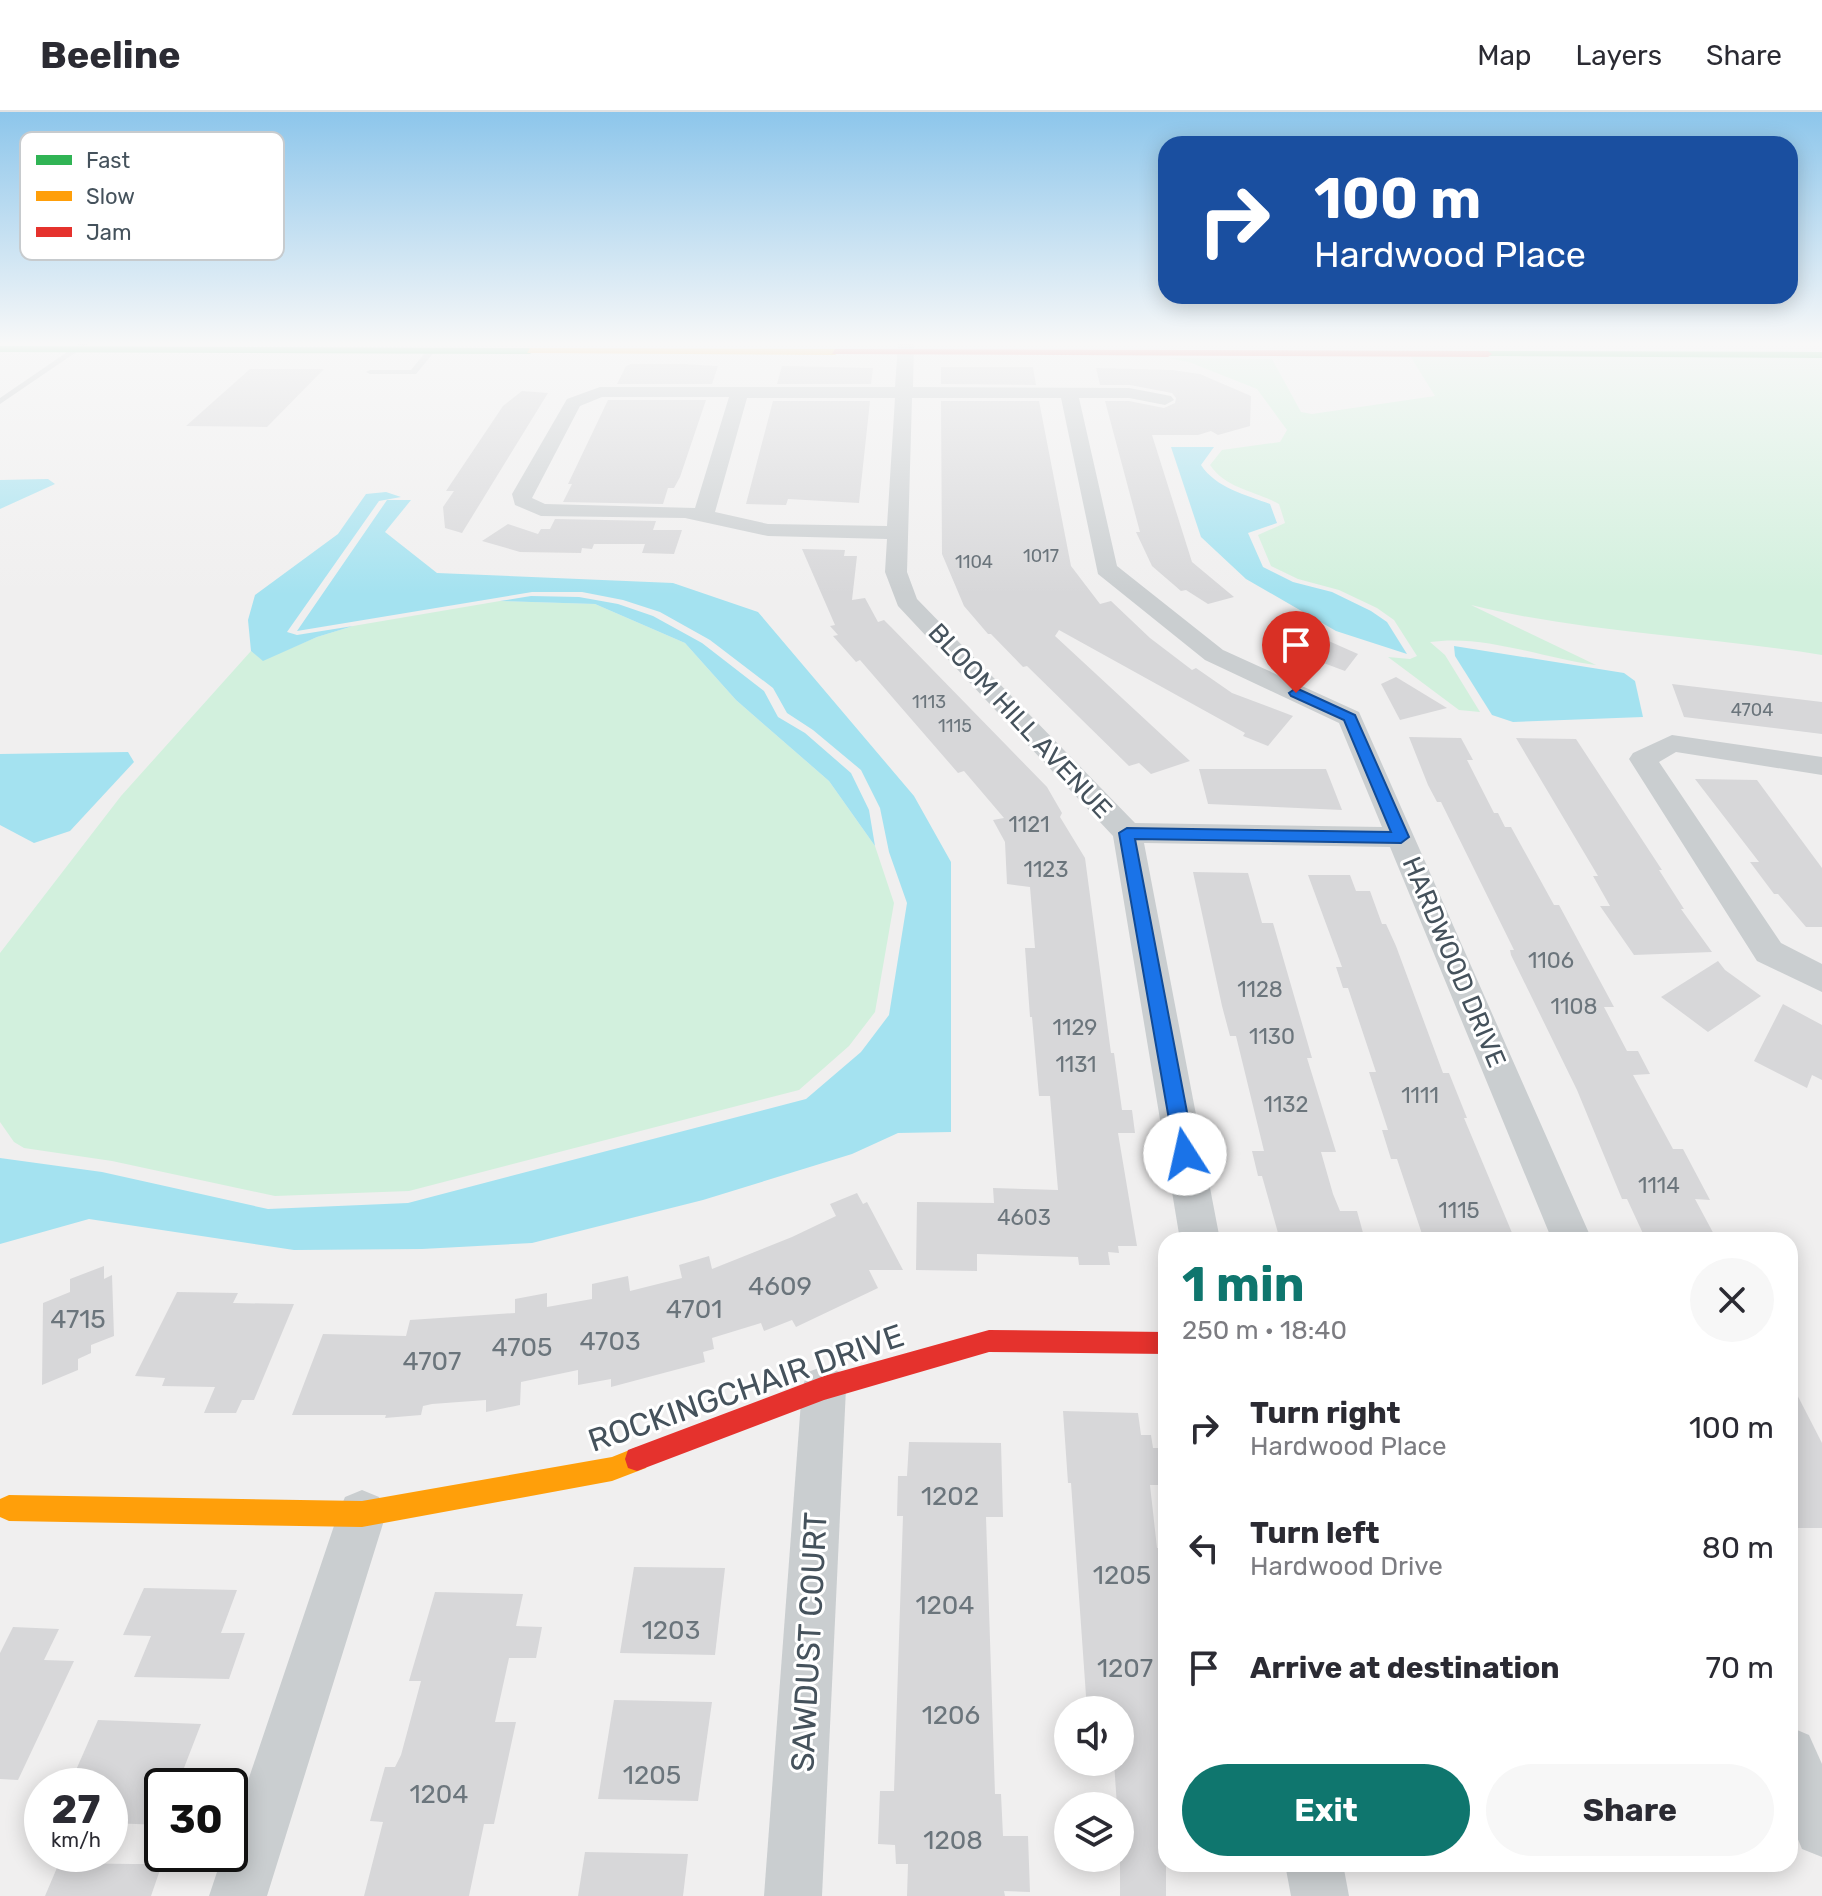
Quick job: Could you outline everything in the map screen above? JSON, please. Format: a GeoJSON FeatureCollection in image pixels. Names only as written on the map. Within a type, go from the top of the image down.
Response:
{"type":"FeatureCollection","features":[{"type":"Feature","properties":{"kind":"main road","name":"ROCKINGCHAIR DRIVE"},"geometry":{"type":"LineString","coordinates":[[9,1508],[362,1514],[612,1469],[824,1388],[989,1341],[1158,1343]]}},
{"type":"Feature","properties":{"kind":"street"},"geometry":{"type":"LineString","coordinates":[[559,427],[522,494],[522,501],[528,506],[541,510],[704,513],[768,530],[898,533]]}},
{"type":"Feature","properties":{"kind":"street"},"geometry":{"type":"LineString","coordinates":[[704,513],[729,427]]}},
{"type":"Feature","properties":{"kind":"street","name":"BLOOM HILL AVENUE"},"geometry":{"type":"LineString","coordinates":[[903,427],[896,572],[906,601],[1127,833],[1199,1232]]}},
{"type":"Feature","properties":{"kind":"street","name":"HARDWOOD DRIVE"},"geometry":{"type":"LineString","coordinates":[[1076,427],[1106,569],[1214,655],[1350,718],[1569,1232]]}},
{"type":"Feature","properties":{"kind":"street"},"geometry":{"type":"LineString","coordinates":[[1822,766],[1672,743],[1643,759],[1769,952],[1822,979]]}},
{"type":"Feature","properties":{"kind":"street"},"geometry":{"type":"LineString","coordinates":[[1127,833],[1401,837]]}},
{"type":"Feature","properties":{"kind":"street","name":"SAWDUST COURT"},"geometry":{"type":"LineString","coordinates":[[793,1896],[824,1388]]}},
{"type":"Feature","properties":{"kind":"street"},"geometry":{"type":"LineString","coordinates":[[238,1896],[362,1514]]}},
{"type":"Feature","properties":{"kind":"street"},"geometry":{"type":"LineString","coordinates":[[1798,1773],[1822,1829]]}},
{"type":"Feature","properties":{"kind":"street"},"geometry":{"type":"LineString","coordinates":[[1316,1872],[1320,1896]]}},
{"type":"Feature","properties":{"kind":"green space"},"geometry":{"type":"Polygon","coordinates":[[[1285,427],[1822,427],[1822,655],[1558,622],[1471,605],[1596,665],[1471,641],[1430,642],[1445,655],[1480,712],[1459,710],[1388,657],[1410,659],[1417,656],[1394,620],[1339,590],[1298,579],[1271,566],[1258,535],[1285,523],[1279,504],[1224,479],[1210,465],[1222,450],[1280,442],[1287,430],[1285,427]]]}},
{"type":"Feature","properties":{"kind":"green space"},"geometry":{"type":"Polygon","coordinates":[[[500,601],[595,604],[685,643],[736,700],[829,781],[875,846],[894,903],[875,1012],[849,1046],[799,1090],[409,1191],[275,1196],[112,1161],[24,1148],[14,1142],[0,1122],[0,953],[121,796],[251,651],[263,660],[317,637],[353,626],[500,601]]]}},
{"type":"Feature","properties":{"kind":"water"},"geometry":{"type":"Polygon","coordinates":[[[1171,447],[1214,447],[1201,465],[1207,473],[1232,490],[1270,504],[1277,523],[1248,533],[1263,567],[1293,582],[1332,592],[1371,611],[1387,622],[1407,654],[1336,631],[1246,579],[1201,537],[1171,447]]]}},
{"type":"Feature","properties":{"kind":"water"},"geometry":{"type":"Polygon","coordinates":[[[48,479],[55,484],[0,509],[0,480],[48,479]]]}},
{"type":"Feature","properties":{"kind":"water"},"geometry":{"type":"Polygon","coordinates":[[[386,492],[401,497],[379,501],[287,632],[297,635],[353,626],[317,637],[263,661],[251,651],[248,620],[255,595],[338,534],[366,494],[386,492]]]}},
{"type":"Feature","properties":{"kind":"water"},"geometry":{"type":"Polygon","coordinates":[[[387,500],[411,500],[385,532],[437,573],[673,583],[758,612],[914,796],[951,862],[951,1132],[898,1133],[852,1154],[703,1200],[532,1243],[422,1249],[294,1250],[89,1219],[0,1244],[0,1158],[102,1172],[268,1209],[408,1203],[806,1099],[861,1052],[889,1015],[907,903],[889,852],[880,808],[861,770],[787,713],[773,688],[710,640],[660,612],[623,600],[582,592],[532,592],[297,631],[387,500]]]}},
{"type":"Feature","properties":{"kind":"water"},"geometry":{"type":"Polygon","coordinates":[[[531,596],[579,597],[618,604],[653,616],[702,643],[764,691],[778,717],[805,733],[851,773],[869,810],[875,846],[829,781],[736,700],[685,643],[595,604],[500,601],[531,596]]]}},
{"type":"Feature","properties":{"kind":"water"},"geometry":{"type":"Polygon","coordinates":[[[1454,646],[1624,673],[1635,681],[1643,717],[1513,722],[1492,715],[1455,656],[1454,646]]]}},
{"type":"Feature","properties":{"kind":"water"},"geometry":{"type":"Polygon","coordinates":[[[128,752],[134,762],[70,831],[34,843],[0,825],[0,754],[128,752]]]}},
{"type":"Feature","properties":{"kind":"building"},"geometry":{"type":"Polygon","coordinates":[[[489,427],[527,427],[462,533],[445,528],[443,507],[454,491],[446,491],[489,427]]]}},
{"type":"Feature","properties":{"kind":"building"},"geometry":{"type":"Polygon","coordinates":[[[595,427],[697,427],[680,477],[674,488],[668,488],[663,504],[563,502],[572,484],[568,484],[595,427]]]}},
{"type":"Feature","properties":{"kind":"building"},"geometry":{"type":"Polygon","coordinates":[[[766,427],[867,427],[859,503],[788,499],[786,505],[746,504],[766,427]]]}},
{"type":"Feature","properties":{"kind":"building"},"geometry":{"type":"Polygon","coordinates":[[[941,427],[1044,427],[1071,566],[1100,604],[1111,601],[1150,638],[1192,670],[1196,668],[1232,693],[1293,716],[1268,746],[1243,736],[1245,733],[1059,630],[1055,636],[1190,761],[1151,774],[1139,763],[1129,766],[1027,666],[1023,667],[988,634],[964,606],[942,554],[941,427]]]}},
{"type":"Feature","properties":{"kind":"building"},"geometry":{"type":"Polygon","coordinates":[[[1112,427],[1246,427],[1218,435],[1211,431],[1198,435],[1152,435],[1192,562],[1234,597],[1208,604],[1186,590],[1181,591],[1152,566],[1136,532],[1140,532],[1112,427]]]}},
{"type":"Feature","properties":{"kind":"building"},"geometry":{"type":"Polygon","coordinates":[[[555,519],[656,521],[653,530],[682,530],[674,554],[642,553],[645,544],[594,544],[592,549],[582,548],[581,553],[520,552],[482,541],[508,524],[538,534],[541,529],[550,529],[555,519]]]}},
{"type":"Feature","properties":{"kind":"building"},"geometry":{"type":"Polygon","coordinates":[[[802,549],[845,550],[844,556],[857,556],[852,600],[865,598],[878,622],[884,620],[1047,787],[1062,813],[1060,817],[1085,858],[1111,1053],[1114,1053],[1122,1110],[1132,1110],[1135,1133],[1118,1133],[1137,1246],[1118,1246],[1119,1253],[1108,1252],[1110,1265],[1079,1265],[1078,1257],[977,1254],[977,1271],[916,1270],[917,1202],[994,1203],[993,1188],[1058,1190],[1050,1096],[1039,1096],[1030,1017],[1025,948],[1035,948],[1030,887],[1007,884],[1005,842],[993,820],[1004,818],[964,771],[958,773],[860,660],[856,662],[833,636],[838,635],[830,626],[835,625],[802,549]]]}},
{"type":"Feature","properties":{"kind":"building"},"geometry":{"type":"Polygon","coordinates":[[[1288,623],[1358,654],[1345,671],[1265,641],[1288,623]]]}},
{"type":"Feature","properties":{"kind":"building"},"geometry":{"type":"Polygon","coordinates":[[[1396,677],[1447,708],[1400,720],[1381,684],[1396,677]]]}},
{"type":"Feature","properties":{"kind":"building"},"geometry":{"type":"Polygon","coordinates":[[[1672,684],[1822,702],[1822,734],[1684,717],[1672,684]]]}},
{"type":"Feature","properties":{"kind":"building"},"geometry":{"type":"Polygon","coordinates":[[[1409,737],[1461,738],[1473,760],[1467,760],[1494,813],[1498,813],[1505,827],[1511,827],[1554,905],[1559,905],[1614,1007],[1604,1007],[1627,1051],[1638,1051],[1650,1074],[1633,1075],[1673,1149],[1683,1149],[1710,1200],[1695,1199],[1713,1232],[1642,1232],[1627,1199],[1622,1199],[1577,1090],[1511,955],[1510,950],[1514,950],[1441,802],[1437,802],[1409,737]]]}},
{"type":"Feature","properties":{"kind":"building"},"geometry":{"type":"Polygon","coordinates":[[[1516,738],[1576,739],[1662,870],[1659,870],[1684,909],[1681,909],[1712,952],[1634,955],[1600,906],[1610,906],[1593,876],[1598,876],[1516,738]]]}},
{"type":"Feature","properties":{"kind":"building"},"geometry":{"type":"Polygon","coordinates":[[[1199,769],[1326,769],[1342,810],[1208,804],[1199,769]]]}},
{"type":"Feature","properties":{"kind":"building"},"geometry":{"type":"Polygon","coordinates":[[[1695,779],[1757,780],[1822,868],[1822,927],[1806,927],[1778,894],[1774,894],[1750,862],[1759,862],[1695,779]]]}},
{"type":"Feature","properties":{"kind":"building"},"geometry":{"type":"Polygon","coordinates":[[[1193,872],[1248,873],[1262,923],[1273,923],[1312,1058],[1307,1058],[1336,1152],[1321,1152],[1333,1194],[1340,1211],[1357,1211],[1363,1232],[1278,1232],[1252,1151],[1264,1151],[1236,1036],[1230,1036],[1193,872]]]}},
{"type":"Feature","properties":{"kind":"building"},"geometry":{"type":"Polygon","coordinates":[[[1308,875],[1350,875],[1356,891],[1370,891],[1382,924],[1386,924],[1396,946],[1443,1073],[1449,1073],[1467,1118],[1464,1118],[1512,1232],[1421,1232],[1397,1159],[1391,1159],[1382,1130],[1388,1130],[1369,1072],[1376,1072],[1348,988],[1343,988],[1336,967],[1342,967],[1308,875]]]}},
{"type":"Feature","properties":{"kind":"building"},"geometry":{"type":"Polygon","coordinates":[[[1718,961],[1725,970],[1761,996],[1708,1032],[1661,997],[1718,961]]]}},
{"type":"Feature","properties":{"kind":"building"},"geometry":{"type":"Polygon","coordinates":[[[1783,1004],[1822,1025],[1822,1080],[1812,1075],[1807,1088],[1754,1061],[1783,1004]]]}},
{"type":"Feature","properties":{"kind":"building"},"geometry":{"type":"Polygon","coordinates":[[[857,1193],[863,1204],[867,1202],[903,1270],[869,1270],[878,1288],[796,1327],[792,1320],[764,1331],[761,1323],[712,1338],[714,1349],[703,1352],[705,1362],[611,1387],[611,1379],[578,1385],[578,1370],[521,1382],[520,1405],[486,1412],[486,1400],[432,1404],[423,1406],[421,1415],[385,1418],[386,1415],[292,1415],[323,1334],[406,1336],[410,1320],[515,1313],[515,1299],[547,1293],[547,1307],[592,1299],[592,1284],[628,1276],[630,1291],[682,1278],[679,1265],[709,1256],[712,1269],[792,1237],[836,1216],[830,1204],[857,1193]]]}},
{"type":"Feature","properties":{"kind":"building"},"geometry":{"type":"Polygon","coordinates":[[[104,1266],[104,1279],[112,1275],[114,1336],[91,1345],[91,1353],[78,1359],[78,1370],[42,1385],[43,1303],[70,1292],[70,1279],[104,1266]]]}},
{"type":"Feature","properties":{"kind":"building"},"geometry":{"type":"Polygon","coordinates":[[[177,1292],[238,1293],[233,1303],[294,1304],[254,1400],[242,1400],[236,1413],[204,1413],[215,1387],[162,1386],[165,1378],[135,1376],[177,1292]]]}},
{"type":"Feature","properties":{"kind":"building"},"geometry":{"type":"Polygon","coordinates":[[[1798,1396],[1822,1443],[1822,1528],[1798,1528],[1798,1396]]]}},
{"type":"Feature","properties":{"kind":"building"},"geometry":{"type":"Polygon","coordinates":[[[1063,1411],[1138,1413],[1141,1435],[1151,1435],[1153,1448],[1158,1448],[1158,1485],[1150,1485],[1158,1548],[1158,1872],[1166,1872],[1166,1896],[1120,1896],[1120,1872],[1134,1872],[1134,1792],[1116,1792],[1115,1776],[1134,1776],[1134,1696],[1086,1696],[1071,1483],[1068,1483],[1063,1411]]]}},
{"type":"Feature","properties":{"kind":"building"},"geometry":{"type":"Polygon","coordinates":[[[909,1442],[1001,1443],[1003,1517],[986,1517],[995,1794],[1001,1794],[1003,1836],[1028,1836],[1030,1892],[1004,1891],[1005,1896],[907,1896],[908,1864],[896,1864],[895,1845],[878,1844],[880,1791],[894,1791],[903,1516],[897,1516],[898,1476],[907,1476],[909,1442]]]}},
{"type":"Feature","properties":{"kind":"building"},"geometry":{"type":"Polygon","coordinates":[[[634,1567],[725,1568],[715,1655],[620,1653],[634,1567]]]}},
{"type":"Feature","properties":{"kind":"building"},"geometry":{"type":"Polygon","coordinates":[[[144,1588],[237,1590],[221,1633],[245,1633],[229,1679],[134,1677],[151,1636],[123,1635],[144,1588]]]}},
{"type":"Feature","properties":{"kind":"building"},"geometry":{"type":"Polygon","coordinates":[[[435,1592],[523,1594],[516,1626],[542,1627],[536,1658],[509,1658],[495,1722],[516,1722],[494,1824],[484,1824],[469,1896],[364,1896],[383,1822],[370,1821],[385,1767],[395,1767],[401,1755],[421,1681],[409,1681],[435,1592]]]}},
{"type":"Feature","properties":{"kind":"building"},"geometry":{"type":"Polygon","coordinates":[[[13,1627],[59,1629],[44,1660],[74,1661],[18,1780],[0,1779],[0,1653],[13,1627]]]}},
{"type":"Feature","properties":{"kind":"building"},"geometry":{"type":"Polygon","coordinates":[[[614,1700],[712,1702],[698,1801],[598,1799],[614,1700]]]}},
{"type":"Feature","properties":{"kind":"building"},"geometry":{"type":"Polygon","coordinates":[[[98,1720],[201,1724],[184,1768],[144,1768],[144,1824],[128,1824],[128,1768],[77,1768],[98,1720]]]}},
{"type":"Feature","properties":{"kind":"building"},"geometry":{"type":"Polygon","coordinates":[[[585,1852],[688,1854],[683,1896],[578,1896],[585,1852]]]}},
{"type":"Feature","properties":{"kind":"building"},"geometry":{"type":"Polygon","coordinates":[[[128,1864],[144,1864],[144,1872],[159,1872],[151,1896],[45,1896],[55,1872],[128,1872],[128,1864]]]}},
{"type":"Feature","properties":{"kind":"traffic: slow"},"geometry":{"type":"LineString","coordinates":[[9,1508],[362,1514],[612,1469],[637,1459]]}},
{"type":"Feature","properties":{"kind":"traffic: jam"},"geometry":{"type":"LineString","coordinates":[[637,1459],[824,1388],[989,1341],[1158,1343]]}},
{"type":"Feature","properties":{"kind":"route"},"geometry":{"type":"LineString","coordinates":[[1185,1154],[1127,833],[1401,837],[1350,718],[1296,693]]}}]}
